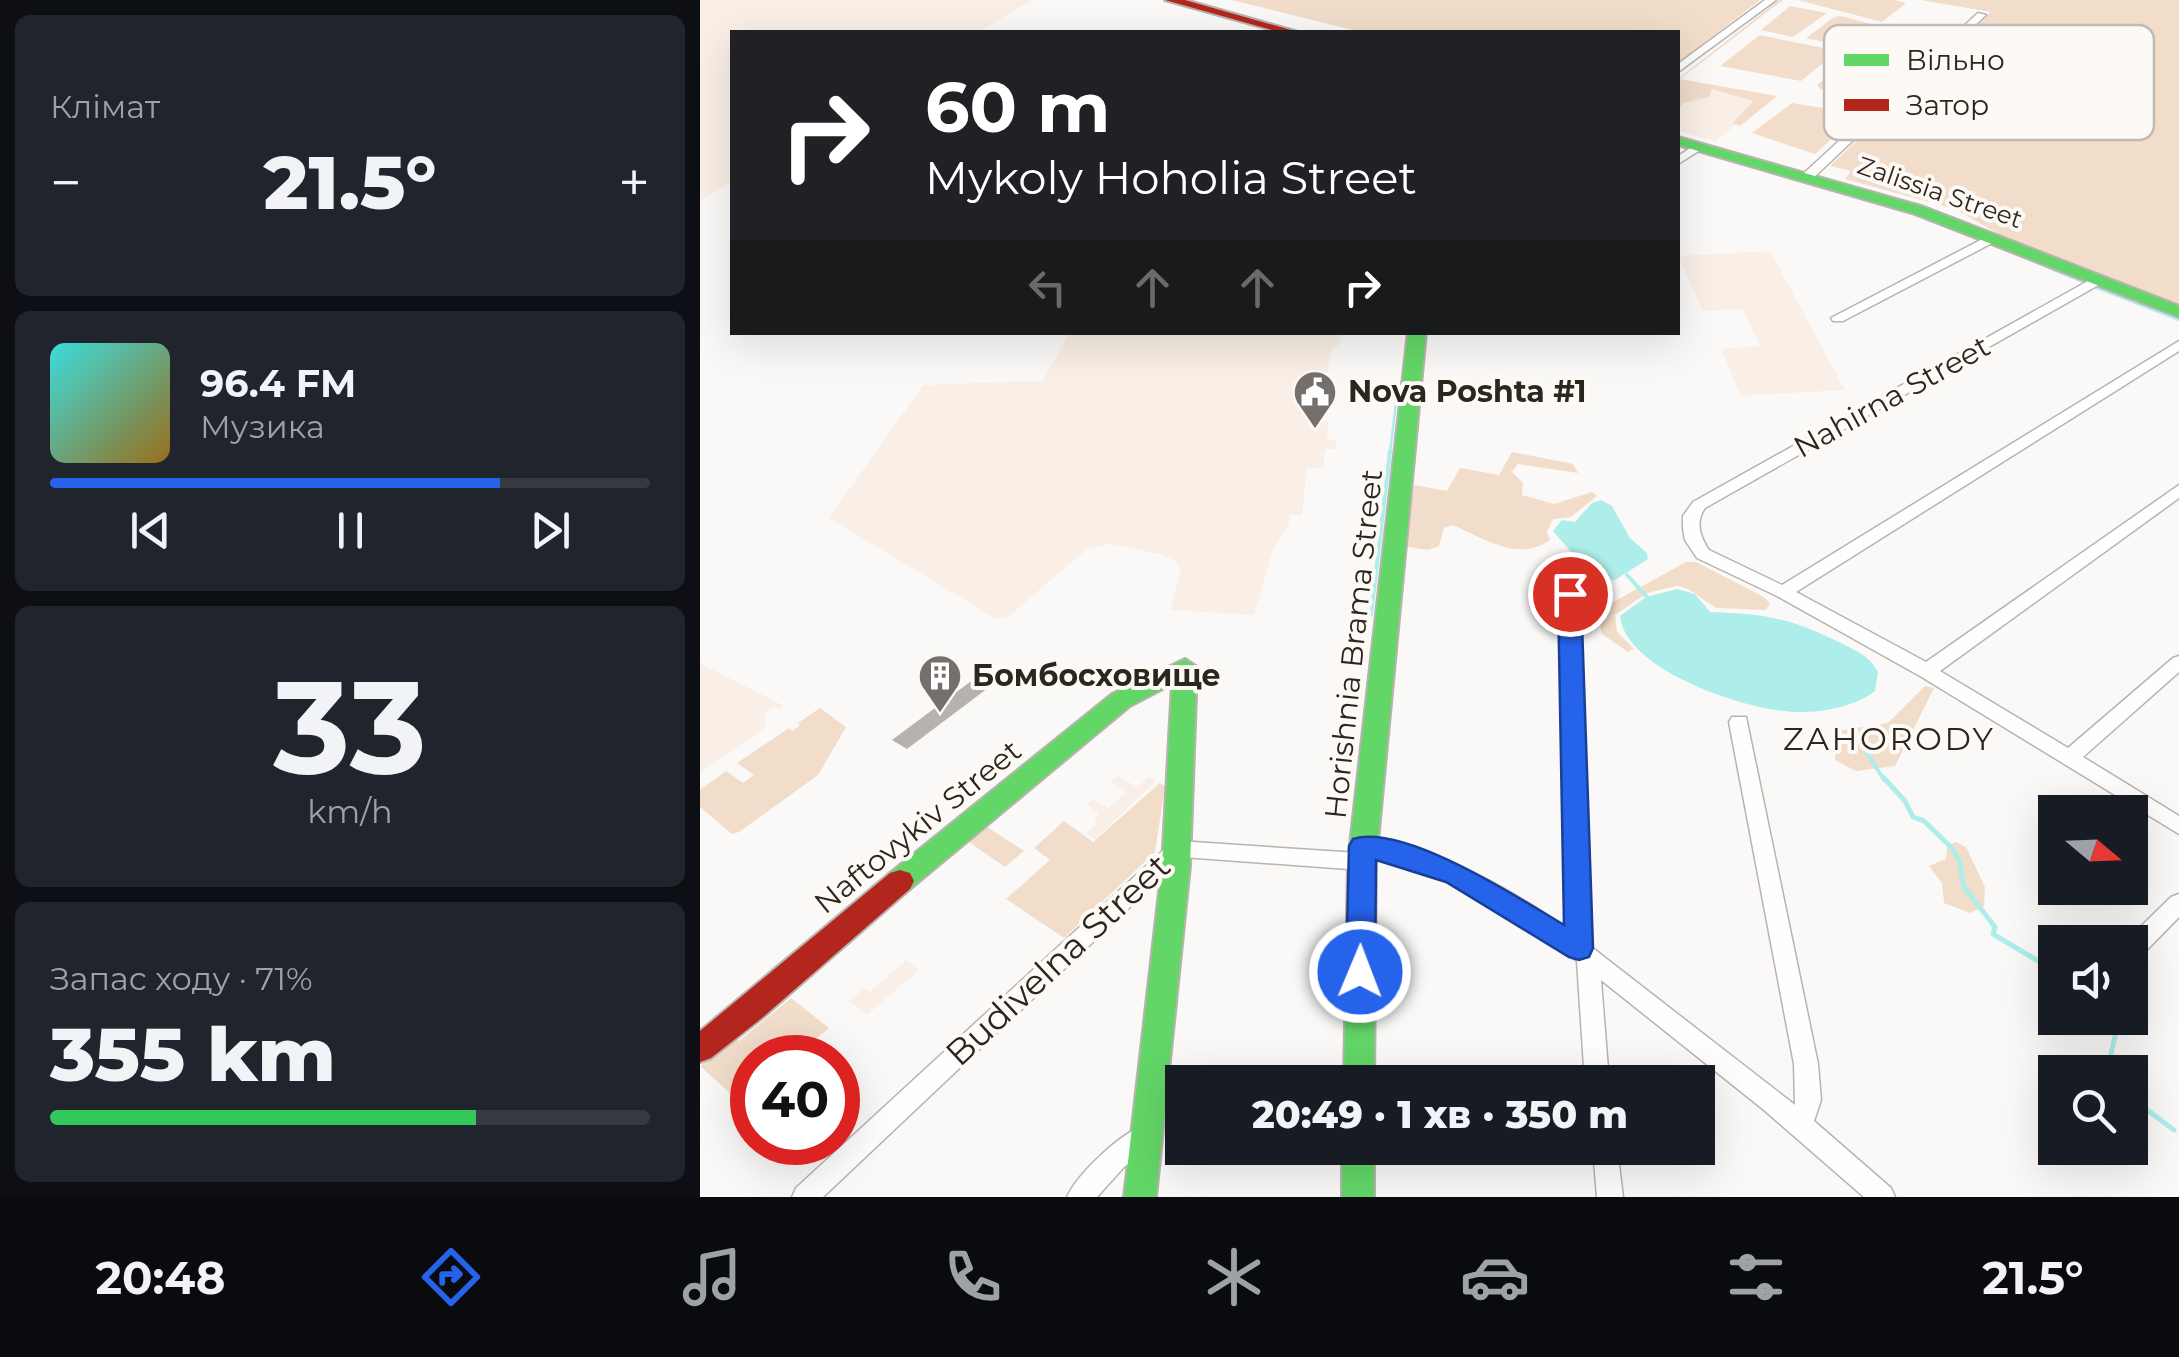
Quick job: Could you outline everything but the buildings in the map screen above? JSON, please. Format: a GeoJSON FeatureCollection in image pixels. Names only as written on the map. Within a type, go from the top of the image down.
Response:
{"type":"FeatureCollection","features":[{"type":"Feature","properties":{"kind":"street"},"geometry":{"type":"LineString","coordinates":[[1171,0],[1284,30]]}},
{"type":"Feature","properties":{"kind":"street"},"geometry":{"type":"LineString","coordinates":[[1680,68],[1771,0]]}},
{"type":"Feature","properties":{"kind":"street"},"geometry":{"type":"LineString","coordinates":[[1970,25],[1981,15]]}},
{"type":"Feature","properties":{"kind":"street"},"geometry":{"type":"LineString","coordinates":[[1807,177],[1847,140]]}},
{"type":"Feature","properties":{"kind":"street","name":"Zalissia Street"},"geometry":{"type":"LineString","coordinates":[[1688,144],[1872,195],[2179,312]]}},
{"type":"Feature","properties":{"kind":"street"},"geometry":{"type":"LineString","coordinates":[[1838,318],[1992,238]]}},
{"type":"Feature","properties":{"kind":"street","name":"Nahirna Street"},"geometry":{"type":"LineString","coordinates":[[1783,592],[1703,554],[1693,540],[1690,516],[1699,504],[2097,280]]}},
{"type":"Feature","properties":{"kind":"street","name":"Horishnia Brama Street"},"geometry":{"type":"LineString","coordinates":[[1359,1065],[1362,854],[1418,335]]}},
{"type":"Feature","properties":{"kind":"street"},"geometry":{"type":"LineString","coordinates":[[2179,345],[1783,592],[2072,756],[2179,826]]}},
{"type":"Feature","properties":{"kind":"street"},"geometry":{"type":"LineString","coordinates":[[1927,671],[2179,490]]}},
{"type":"Feature","properties":{"kind":"street"},"geometry":{"type":"LineString","coordinates":[[1570,594],[1583,953],[1595,1065]]}},
{"type":"Feature","properties":{"kind":"street"},"geometry":{"type":"LineString","coordinates":[[2072,756],[2179,662]]}},
{"type":"Feature","properties":{"kind":"street","name":"Naftovykiv Street"},"geometry":{"type":"LineString","coordinates":[[700,1049],[766,1000],[825,942],[1120,700],[1185,666],[1187,739],[1178,849]]}},
{"type":"Feature","properties":{"kind":"street"},"geometry":{"type":"LineString","coordinates":[[1739,722],[1806,1064],[1809,1100],[1801,1122]]}},
{"type":"Feature","properties":{"kind":"street"},"geometry":{"type":"LineString","coordinates":[[1140,1197],[1178,849]]}},
{"type":"Feature","properties":{"kind":"street","name":"Budivelna Street"},"geometry":{"type":"LineString","coordinates":[[805,1197],[1178,849],[1408,856],[1456,874],[1583,953],[1801,1122],[1882,1197]]}},
{"type":"Feature","properties":{"kind":"street"},"geometry":{"type":"LineString","coordinates":[[2148,934],[2179,903]]}},
{"type":"Feature","properties":{"kind":"street"},"geometry":{"type":"LineString","coordinates":[[1080,1197],[1115,1159],[1144,1137]]}},
{"type":"Feature","properties":{"kind":"street"},"geometry":{"type":"LineString","coordinates":[[1358,1165],[1358,1197]]}},
{"type":"Feature","properties":{"kind":"street"},"geometry":{"type":"LineString","coordinates":[[1607,1165],[1610,1197]]}},
{"type":"Feature","properties":{"kind":"shaded area"},"geometry":{"type":"Polygon","coordinates":[[[700,0],[1032,0],[981,30],[730,30],[730,183],[700,201],[700,0]]]}},
{"type":"Feature","properties":{"kind":"shaded area"},"geometry":{"type":"Polygon","coordinates":[[[1232,0],[1760,0],[1680,61],[1680,30],[1353,30],[1232,0]]]}},
{"type":"Feature","properties":{"kind":"shaded area"},"geometry":{"type":"Polygon","coordinates":[[[1779,0],[1783,0],[1680,79],[1779,0]]]}},
{"type":"Feature","properties":{"kind":"shaded area"},"geometry":{"type":"Polygon","coordinates":[[[1798,0],[1894,0],[1906,3],[1882,22],[1798,0]]]}},
{"type":"Feature","properties":{"kind":"shaded area"},"geometry":{"type":"Polygon","coordinates":[[[1921,0],[2179,0],[2179,304],[2000,235],[1955,209],[1845,179],[1851,171],[1830,166],[1857,140],[2154,140],[2154,25],[1977,25],[1991,12],[1921,0]]]}},
{"type":"Feature","properties":{"kind":"shaded area"},"geometry":{"type":"Polygon","coordinates":[[[1790,6],[1827,13],[1793,37],[1761,30],[1790,6]]]}},
{"type":"Feature","properties":{"kind":"shaded area"},"geometry":{"type":"Polygon","coordinates":[[[1834,17],[1875,25],[1824,25],[1824,42],[1806,38],[1834,17]]]}},
{"type":"Feature","properties":{"kind":"shaded area"},"geometry":{"type":"Polygon","coordinates":[[[1760,35],[1824,48],[1824,62],[1801,81],[1720,66],[1760,35]]]}},
{"type":"Feature","properties":{"kind":"shaded area"},"geometry":{"type":"Polygon","coordinates":[[[1680,79],[1777,96],[1740,126],[1733,123],[1753,101],[1712,89],[1709,97],[1680,107],[1680,79]]]}},
{"type":"Feature","properties":{"kind":"shaded area"},"geometry":{"type":"Polygon","coordinates":[[[1680,81],[1770,98],[1715,141],[1680,132],[1680,81]]]}},
{"type":"Feature","properties":{"kind":"shaded area"},"geometry":{"type":"Polygon","coordinates":[[[1792,103],[1824,108],[1824,140],[1830,140],[1815,154],[1752,133],[1792,103]]]}},
{"type":"Feature","properties":{"kind":"shaded area"},"geometry":{"type":"Polygon","coordinates":[[[1770,251],[1845,390],[1741,396],[1721,349],[1760,346],[1743,309],[1703,311],[1680,256],[1770,251]]]}},
{"type":"Feature","properties":{"kind":"shaded area"},"geometry":{"type":"Polygon","coordinates":[[[1068,335],[1341,335],[1338,347],[1333,347],[1327,373],[1322,374],[1318,420],[1329,421],[1327,439],[1336,440],[1335,449],[1325,449],[1323,468],[1307,468],[1302,515],[1290,515],[1289,525],[1274,547],[1254,615],[1170,610],[1181,571],[1176,562],[1164,555],[1111,544],[1088,548],[1009,616],[996,619],[829,518],[923,385],[1043,381],[1068,335]]]}},
{"type":"Feature","properties":{"kind":"shaded area"},"geometry":{"type":"Polygon","coordinates":[[[1512,452],[1573,464],[1578,473],[1518,464],[1512,472],[1523,483],[1522,495],[1554,504],[1592,492],[1597,496],[1571,517],[1553,519],[1547,532],[1550,540],[1538,546],[1501,546],[1453,525],[1444,528],[1439,546],[1428,550],[1402,546],[1414,485],[1447,491],[1460,468],[1499,475],[1512,452]]]}},
{"type":"Feature","properties":{"kind":"shaded area"},"geometry":{"type":"Polygon","coordinates":[[[1686,562],[1696,562],[1764,597],[1770,604],[1766,610],[1716,608],[1677,586],[1647,593],[1615,615],[1617,632],[1634,649],[1628,652],[1602,634],[1597,611],[1686,562]]]}},
{"type":"Feature","properties":{"kind":"shaded area"},"geometry":{"type":"Polygon","coordinates":[[[700,663],[782,705],[781,709],[772,708],[764,715],[766,725],[762,730],[700,773],[700,663]]]}},
{"type":"Feature","properties":{"kind":"shaded area"},"geometry":{"type":"Polygon","coordinates":[[[1925,686],[1934,688],[1895,766],[1856,771],[1835,760],[1837,731],[1888,723],[1925,686]]]}},
{"type":"Feature","properties":{"kind":"shaded area"},"geometry":{"type":"Polygon","coordinates":[[[820,708],[846,727],[818,775],[732,834],[700,807],[700,790],[726,771],[743,783],[754,775],[737,763],[789,728],[793,731],[820,708]]]}},
{"type":"Feature","properties":{"kind":"shaded area"},"geometry":{"type":"Polygon","coordinates":[[[1118,776],[1137,787],[1149,777],[1156,781],[1095,839],[1086,834],[1098,823],[1093,819],[1099,813],[1086,805],[1093,799],[1108,808],[1127,792],[1111,782],[1118,776]]]}},
{"type":"Feature","properties":{"kind":"shaded area"},"geometry":{"type":"Polygon","coordinates":[[[1160,783],[1165,787],[1155,852],[1064,938],[1006,899],[1050,860],[1034,848],[1064,821],[1093,842],[1160,783]]]}},
{"type":"Feature","properties":{"kind":"shaded area"},"geometry":{"type":"Polygon","coordinates":[[[984,825],[1024,851],[1005,867],[966,840],[984,825]]]}},
{"type":"Feature","properties":{"kind":"shaded area"},"geometry":{"type":"Polygon","coordinates":[[[1955,842],[1966,847],[1985,887],[1984,906],[1970,913],[1944,903],[1942,883],[1929,866],[1946,859],[1947,846],[1955,842]]]}},
{"type":"Feature","properties":{"kind":"shaded area"},"geometry":{"type":"Polygon","coordinates":[[[906,960],[919,970],[867,1015],[849,1001],[864,988],[870,992],[906,960]]]}},
{"type":"Feature","properties":{"kind":"shaded area"},"geometry":{"type":"Polygon","coordinates":[[[791,998],[829,1028],[821,1035],[746,1035],[791,998]]]}},
{"type":"Feature","properties":{"kind":"shaded area"},"geometry":{"type":"Polygon","coordinates":[[[730,1041],[730,1093],[700,1066],[730,1041]]]}},
{"type":"Feature","properties":{"kind":"water"},"geometry":{"type":"Polygon","coordinates":[[[1601,500],[1612,506],[1630,538],[1647,553],[1648,559],[1615,580],[1590,574],[1553,531],[1562,520],[1575,522],[1592,503],[1601,500]]]}},
{"type":"Feature","properties":{"kind":"water"},"geometry":{"type":"Polygon","coordinates":[[[1677,589],[1695,594],[1710,612],[1778,619],[1852,649],[1875,666],[1875,691],[1837,708],[1794,712],[1747,704],[1691,684],[1643,654],[1627,636],[1620,616],[1646,597],[1677,589]]]}},
{"type":"Feature","properties":{"kind":"waterway"},"geometry":{"type":"LineString","coordinates":[[1991,244],[2083,282]]}},
{"type":"Feature","properties":{"kind":"waterway"},"geometry":{"type":"LineString","coordinates":[[2095,287],[2179,320]]}},
{"type":"Feature","properties":{"kind":"waterway"},"geometry":{"type":"LineString","coordinates":[[1390,453],[1398,386]]}},
{"type":"Feature","properties":{"kind":"waterway"},"geometry":{"type":"LineString","coordinates":[[1371,615],[1390,451]]}},
{"type":"Feature","properties":{"kind":"waterway"},"geometry":{"type":"LineString","coordinates":[[1627,575],[1647,597]]}},
{"type":"Feature","properties":{"kind":"waterway"},"geometry":{"type":"LineString","coordinates":[[1854,732],[1884,780]]}},
{"type":"Feature","properties":{"kind":"waterway"},"geometry":{"type":"LineString","coordinates":[[1883,777],[1905,801],[1913,817],[1924,821],[1951,847],[1959,860],[1964,887],[1995,927],[1993,934],[2038,961]]}},
{"type":"Feature","properties":{"kind":"waterway"},"geometry":{"type":"LineString","coordinates":[[2111,1055],[2115,1035]]}},
{"type":"Feature","properties":{"kind":"waterway"},"geometry":{"type":"LineString","coordinates":[[2148,1110],[2174,1130]]}},
{"type":"Feature","properties":{"kind":"traffic: fast"},"geometry":{"type":"LineString","coordinates":[[1680,142],[1918,210],[2179,312]]}},
{"type":"Feature","properties":{"kind":"traffic: fast"},"geometry":{"type":"LineString","coordinates":[[1359,1065],[1362,862],[1417,335]]}},
{"type":"Feature","properties":{"kind":"traffic: fast"},"geometry":{"type":"LineString","coordinates":[[900,881],[1121,700],[1185,667],[1176,866],[1140,1197]]}},
{"type":"Feature","properties":{"kind":"traffic: fast"},"geometry":{"type":"LineString","coordinates":[[1358,1165],[1358,1197]]}},
{"type":"Feature","properties":{"kind":"traffic: jam"},"geometry":{"type":"LineString","coordinates":[[1171,0],[1284,30]]}},
{"type":"Feature","properties":{"kind":"traffic: jam"},"geometry":{"type":"LineString","coordinates":[[700,1049],[900,881]]}},
{"type":"Feature","properties":{"kind":"place","name":"Nova Poshta #1"},"geometry":{"type":"Point","coordinates":[1315,430]}},
{"type":"Feature","properties":{"kind":"place","name":"Бомбосховище"},"geometry":{"type":"Point","coordinates":[940,714]}},
{"type":"Feature","properties":{"kind":"district","name":"ZAHORODY"},"geometry":{"type":"Point","coordinates":[1889,739]}},
{"type":"Feature","properties":{"kind":"route"},"geometry":{"type":"LineString","coordinates":[[1360,972],[1363,846],[1408,856],[1456,874],[1579,948],[1570,594]]}}]}
